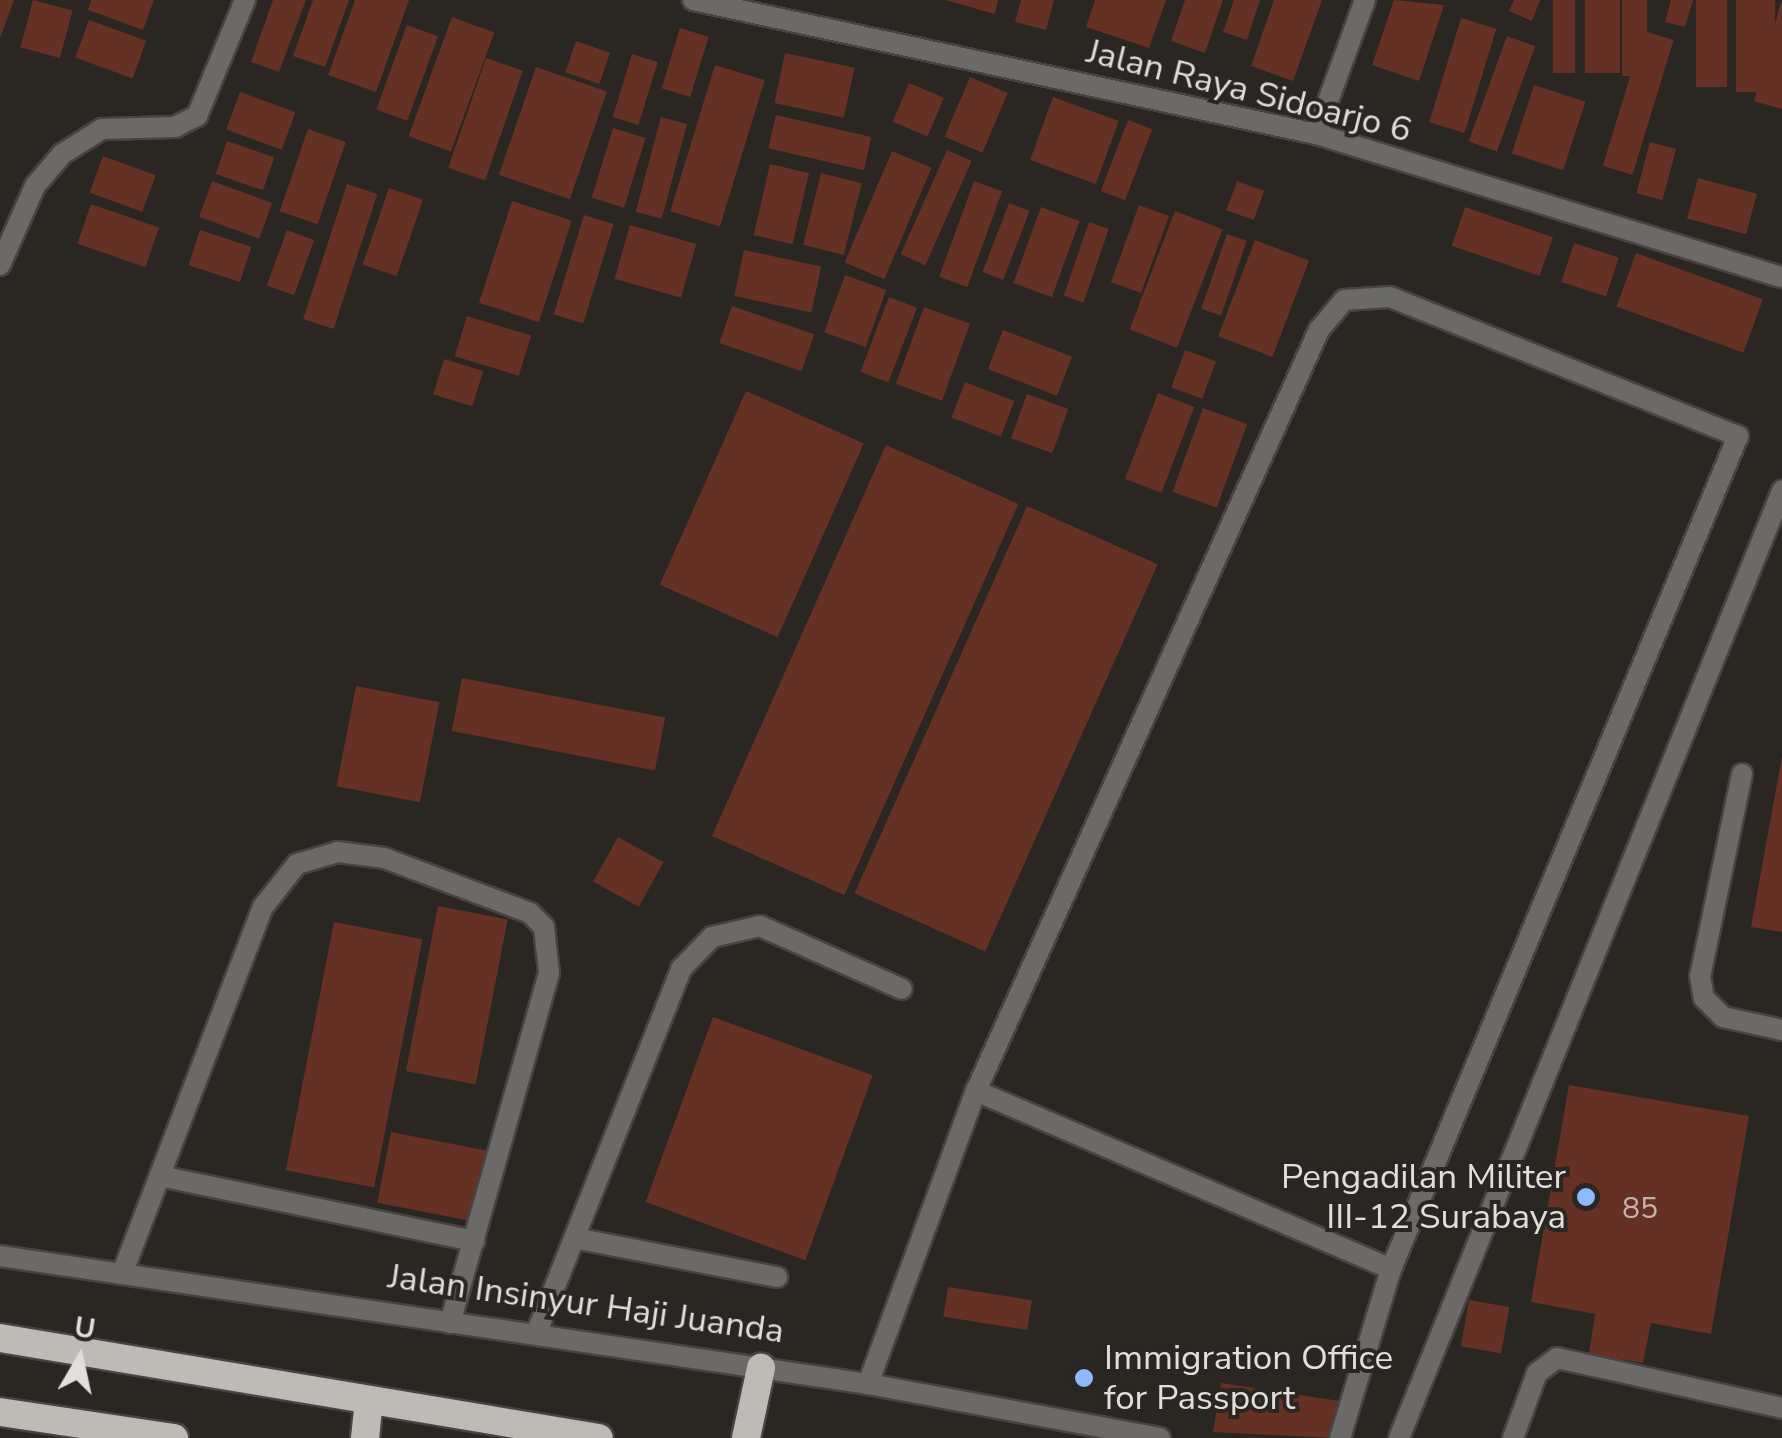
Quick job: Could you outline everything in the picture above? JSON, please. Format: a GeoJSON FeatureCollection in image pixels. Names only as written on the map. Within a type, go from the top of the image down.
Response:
{"type":"FeatureCollection","features":[{"type":"Feature","properties":{"kind":"highway"},"geometry":{"type":"LineString","coordinates":[[0,1338],[599,1438]]}},
{"type":"Feature","properties":{"kind":"highway"},"geometry":{"type":"LineString","coordinates":[[746,1438],[761,1368]]}},
{"type":"Feature","properties":{"kind":"highway"},"geometry":{"type":"LineString","coordinates":[[365,1438],[370,1400]]}},
{"type":"Feature","properties":{"kind":"highway"},"geometry":{"type":"LineString","coordinates":[[0,1412],[174,1438]]}},
{"type":"Feature","properties":{"kind":"street"},"geometry":{"type":"LineString","coordinates":[[0,264],[36,186],[62,154],[102,129],[175,127],[197,116],[245,0]]}},
{"type":"Feature","properties":{"kind":"street","name":"Jalan Raya Sidoarjo 6"},"geometry":{"type":"LineString","coordinates":[[693,0],[1316,134],[1782,277]]}},
{"type":"Feature","properties":{"kind":"street"},"geometry":{"type":"LineString","coordinates":[[1316,134],[1365,0]]}},
{"type":"Feature","properties":{"kind":"street"},"geometry":{"type":"LineString","coordinates":[[868,1384],[976,1091],[1330,308],[1361,294],[1390,297],[1738,436],[1390,1268],[1340,1438]]}},
{"type":"Feature","properties":{"kind":"street"},"geometry":{"type":"LineString","coordinates":[[1399,1438],[1782,491]]}},
{"type":"Feature","properties":{"kind":"street"},"geometry":{"type":"LineString","coordinates":[[1742,774],[1700,976],[1704,998],[1723,1017],[1782,1030]]}},
{"type":"Feature","properties":{"kind":"street"},"geometry":{"type":"LineString","coordinates":[[122,1274],[165,1178],[263,907],[297,864],[338,852],[384,858],[530,913],[544,927],[549,973],[450,1323]]}},
{"type":"Feature","properties":{"kind":"street"},"geometry":{"type":"LineString","coordinates":[[536,1334],[681,969],[712,937],[760,926],[902,988]]}},
{"type":"Feature","properties":{"kind":"street"},"geometry":{"type":"LineString","coordinates":[[976,1091],[1390,1268]]}},
{"type":"Feature","properties":{"kind":"street"},"geometry":{"type":"LineString","coordinates":[[165,1178],[474,1241]]}},
{"type":"Feature","properties":{"kind":"street"},"geometry":{"type":"LineString","coordinates":[[574,1238],[777,1277]]}},
{"type":"Feature","properties":{"kind":"street","name":"Jalan Insinyur Haji Juanda"},"geometry":{"type":"LineString","coordinates":[[0,1256],[868,1384],[1160,1438]]}},
{"type":"Feature","properties":{"kind":"street"},"geometry":{"type":"LineString","coordinates":[[1512,1438],[1537,1372],[1556,1358],[1782,1408]]}},
{"type":"Feature","properties":{"kind":"building"},"geometry":{"type":"Polygon","coordinates":[[[0,0],[14,0],[0,38],[0,0]]]}},
{"type":"Feature","properties":{"kind":"building"},"geometry":{"type":"Polygon","coordinates":[[[33,0],[73,11],[60,58],[20,47],[33,0]]]}},
{"type":"Feature","properties":{"kind":"building"},"geometry":{"type":"Polygon","coordinates":[[[91,0],[154,0],[143,30],[88,10],[91,0]]]}},
{"type":"Feature","properties":{"kind":"building"},"geometry":{"type":"Polygon","coordinates":[[[273,0],[306,0],[279,72],[251,62],[273,0]]]}},
{"type":"Feature","properties":{"kind":"building"},"geometry":{"type":"Polygon","coordinates":[[[313,0],[349,0],[325,67],[293,56],[313,0]]]}},
{"type":"Feature","properties":{"kind":"building"},"geometry":{"type":"Polygon","coordinates":[[[355,0],[409,0],[376,92],[328,75],[355,0]]]}},
{"type":"Feature","properties":{"kind":"building"},"geometry":{"type":"Polygon","coordinates":[[[945,0],[998,0],[995,14],[945,0]]]}},
{"type":"Feature","properties":{"kind":"building"},"geometry":{"type":"Polygon","coordinates":[[[1021,0],[1054,0],[1046,30],[1015,22],[1021,0]]]}},
{"type":"Feature","properties":{"kind":"building"},"geometry":{"type":"Polygon","coordinates":[[[1095,0],[1166,0],[1149,48],[1086,27],[1095,0]]]}},
{"type":"Feature","properties":{"kind":"building"},"geometry":{"type":"Polygon","coordinates":[[[1185,0],[1223,0],[1205,53],[1171,41],[1185,0]]]}},
{"type":"Feature","properties":{"kind":"building"},"geometry":{"type":"Polygon","coordinates":[[[1234,0],[1260,0],[1247,40],[1223,32],[1234,0]]]}},
{"type":"Feature","properties":{"kind":"building"},"geometry":{"type":"Polygon","coordinates":[[[1274,0],[1322,0],[1293,81],[1251,66],[1274,0]]]}},
{"type":"Feature","properties":{"kind":"building"},"geometry":{"type":"Polygon","coordinates":[[[1394,0],[1444,5],[1419,81],[1372,65],[1394,0]]]}},
{"type":"Feature","properties":{"kind":"building"},"geometry":{"type":"Polygon","coordinates":[[[1514,0],[1540,0],[1532,21],[1509,11],[1514,0]]]}},
{"type":"Feature","properties":{"kind":"building"},"geometry":{"type":"Polygon","coordinates":[[[1553,0],[1575,0],[1575,73],[1553,73],[1553,0]]]}},
{"type":"Feature","properties":{"kind":"building"},"geometry":{"type":"Polygon","coordinates":[[[1585,0],[1620,0],[1620,73],[1585,73],[1585,0]]]}},
{"type":"Feature","properties":{"kind":"building"},"geometry":{"type":"Polygon","coordinates":[[[1622,0],[1647,0],[1647,76],[1622,76],[1622,0]]]}},
{"type":"Feature","properties":{"kind":"building"},"geometry":{"type":"Polygon","coordinates":[[[1671,0],[1693,0],[1685,27],[1665,22],[1671,0]]]}},
{"type":"Feature","properties":{"kind":"building"},"geometry":{"type":"Polygon","coordinates":[[[1696,0],[1727,0],[1727,87],[1696,87],[1696,0]]]}},
{"type":"Feature","properties":{"kind":"building"},"geometry":{"type":"Polygon","coordinates":[[[1736,0],[1775,0],[1775,92],[1736,92],[1736,0]]]}},
{"type":"Feature","properties":{"kind":"building"},"geometry":{"type":"Polygon","coordinates":[[[1782,3],[1782,109],[1754,101],[1782,3]]]}},
{"type":"Feature","properties":{"kind":"building"},"geometry":{"type":"Polygon","coordinates":[[[452,17],[494,32],[451,152],[409,136],[452,17]]]}},
{"type":"Feature","properties":{"kind":"building"},"geometry":{"type":"Polygon","coordinates":[[[1461,18],[1496,29],[1465,133],[1429,122],[1461,18]]]}},
{"type":"Feature","properties":{"kind":"building"},"geometry":{"type":"Polygon","coordinates":[[[89,20],[146,41],[133,78],[75,58],[89,20]]]}},
{"type":"Feature","properties":{"kind":"building"},"geometry":{"type":"Polygon","coordinates":[[[407,25],[438,36],[407,121],[376,110],[407,25]]]}},
{"type":"Feature","properties":{"kind":"building"},"geometry":{"type":"Polygon","coordinates":[[[680,28],[709,37],[690,97],[662,88],[680,28]]]}},
{"type":"Feature","properties":{"kind":"building"},"geometry":{"type":"Polygon","coordinates":[[[1644,31],[1674,40],[1632,175],[1603,166],[1644,31]]]}},
{"type":"Feature","properties":{"kind":"building"},"geometry":{"type":"Polygon","coordinates":[[[1507,36],[1535,46],[1497,152],[1469,141],[1507,36]]]}},
{"type":"Feature","properties":{"kind":"building"},"geometry":{"type":"Polygon","coordinates":[[[576,41],[610,53],[599,84],[565,72],[576,41]]]}},
{"type":"Feature","properties":{"kind":"building"},"geometry":{"type":"Polygon","coordinates":[[[785,53],[854,68],[844,118],[774,103],[785,53]]]}},
{"type":"Feature","properties":{"kind":"building"},"geometry":{"type":"Polygon","coordinates":[[[632,54],[658,62],[639,125],[613,117],[632,54]]]}},
{"type":"Feature","properties":{"kind":"building"},"geometry":{"type":"Polygon","coordinates":[[[486,58],[523,71],[485,180],[448,168],[486,58]]]}},
{"type":"Feature","properties":{"kind":"building"},"geometry":{"type":"Polygon","coordinates":[[[715,65],[765,80],[720,227],[670,211],[715,65]]]}},
{"type":"Feature","properties":{"kind":"building"},"geometry":{"type":"Polygon","coordinates":[[[536,67],[607,91],[570,199],[499,175],[536,67]]]}},
{"type":"Feature","properties":{"kind":"building"},"geometry":{"type":"Polygon","coordinates":[[[970,77],[1008,93],[982,153],[945,137],[970,77]]]}},
{"type":"Feature","properties":{"kind":"building"},"geometry":{"type":"Polygon","coordinates":[[[909,83],[944,98],[928,137],[893,122],[909,83]]]}},
{"type":"Feature","properties":{"kind":"building"},"geometry":{"type":"Polygon","coordinates":[[[1534,85],[1585,102],[1563,170],[1512,153],[1534,85]]]}},
{"type":"Feature","properties":{"kind":"building"},"geometry":{"type":"Polygon","coordinates":[[[240,92],[295,112],[282,150],[226,130],[240,92]]]}},
{"type":"Feature","properties":{"kind":"building"},"geometry":{"type":"Polygon","coordinates":[[[1053,97],[1119,121],[1096,184],[1030,160],[1053,97]]]}},
{"type":"Feature","properties":{"kind":"building"},"geometry":{"type":"Polygon","coordinates":[[[776,115],[871,137],[864,170],[768,148],[776,115]]]}},
{"type":"Feature","properties":{"kind":"building"},"geometry":{"type":"Polygon","coordinates":[[[661,117],[687,124],[662,219],[636,212],[661,117]]]}},
{"type":"Feature","properties":{"kind":"building"},"geometry":{"type":"Polygon","coordinates":[[[1128,120],[1152,129],[1125,200],[1101,191],[1128,120]]]}},
{"type":"Feature","properties":{"kind":"building"},"geometry":{"type":"Polygon","coordinates":[[[613,128],[646,138],[624,208],[592,198],[613,128]]]}},
{"type":"Feature","properties":{"kind":"building"},"geometry":{"type":"Polygon","coordinates":[[[308,129],[346,142],[317,224],[280,211],[308,129]]]}},
{"type":"Feature","properties":{"kind":"building"},"geometry":{"type":"Polygon","coordinates":[[[227,141],[274,157],[263,190],[216,174],[227,141]]]}},
{"type":"Feature","properties":{"kind":"building"},"geometry":{"type":"Polygon","coordinates":[[[1650,142],[1676,149],[1662,200],[1636,193],[1650,142]]]}},
{"type":"Feature","properties":{"kind":"building"},"geometry":{"type":"Polygon","coordinates":[[[947,150],[972,161],[925,265],[901,254],[947,150]]]}},
{"type":"Feature","properties":{"kind":"building"},"geometry":{"type":"Polygon","coordinates":[[[892,151],[932,168],[884,279],[845,262],[892,151]]]}},
{"type":"Feature","properties":{"kind":"building"},"geometry":{"type":"Polygon","coordinates":[[[103,156],[156,175],[142,212],[90,193],[103,156]]]}},
{"type":"Feature","properties":{"kind":"building"},"geometry":{"type":"Polygon","coordinates":[[[770,164],[809,173],[793,244],[754,235],[770,164]]]}},
{"type":"Feature","properties":{"kind":"building"},"geometry":{"type":"Polygon","coordinates":[[[821,173],[862,183],[844,255],[803,245],[821,173]]]}},
{"type":"Feature","properties":{"kind":"building"},"geometry":{"type":"Polygon","coordinates":[[[1698,178],[1757,194],[1746,234],[1687,219],[1698,178]]]}},
{"type":"Feature","properties":{"kind":"building"},"geometry":{"type":"Polygon","coordinates":[[[212,181],[272,203],[259,239],[199,217],[212,181]]]}},
{"type":"Feature","properties":{"kind":"building"},"geometry":{"type":"Polygon","coordinates":[[[974,181],[1002,191],[967,287],[939,277],[974,181]]]}},
{"type":"Feature","properties":{"kind":"building"},"geometry":{"type":"Polygon","coordinates":[[[1237,181],[1264,191],[1254,220],[1226,210],[1237,181]]]}},
{"type":"Feature","properties":{"kind":"building"},"geometry":{"type":"Polygon","coordinates":[[[347,184],[377,194],[334,329],[303,319],[347,184]]]}},
{"type":"Feature","properties":{"kind":"building"},"geometry":{"type":"Polygon","coordinates":[[[389,188],[423,200],[397,276],[363,265],[389,188]]]}},
{"type":"Feature","properties":{"kind":"building"},"geometry":{"type":"Polygon","coordinates":[[[512,201],[572,220],[539,322],[479,303],[512,201]]]}},
{"type":"Feature","properties":{"kind":"building"},"geometry":{"type":"Polygon","coordinates":[[[1009,203],[1030,211],[1003,280],[982,272],[1009,203]]]}},
{"type":"Feature","properties":{"kind":"building"},"geometry":{"type":"Polygon","coordinates":[[[91,204],[159,227],[145,267],[77,244],[91,204]]]}},
{"type":"Feature","properties":{"kind":"building"},"geometry":{"type":"Polygon","coordinates":[[[1139,205],[1169,216],[1141,293],[1111,282],[1139,205]]]}},
{"type":"Feature","properties":{"kind":"building"},"geometry":{"type":"Polygon","coordinates":[[[1041,207],[1080,221],[1052,297],[1013,283],[1041,207]]]}},
{"type":"Feature","properties":{"kind":"building"},"geometry":{"type":"Polygon","coordinates":[[[1465,207],[1553,237],[1540,276],[1452,246],[1465,207]]]}},
{"type":"Feature","properties":{"kind":"building"},"geometry":{"type":"Polygon","coordinates":[[[1175,211],[1223,229],[1177,348],[1129,330],[1175,211]]]}},
{"type":"Feature","properties":{"kind":"building"},"geometry":{"type":"Polygon","coordinates":[[[584,215],[614,224],[583,324],[554,314],[584,215]]]}},
{"type":"Feature","properties":{"kind":"building"},"geometry":{"type":"Polygon","coordinates":[[[1089,222],[1109,229],[1083,303],[1064,296],[1089,222]]]}},
{"type":"Feature","properties":{"kind":"building"},"geometry":{"type":"Polygon","coordinates":[[[630,225],[696,244],[681,298],[615,279],[630,225]]]}},
{"type":"Feature","properties":{"kind":"building"},"geometry":{"type":"Polygon","coordinates":[[[200,230],[251,247],[240,282],[189,265],[200,230]]]}},
{"type":"Feature","properties":{"kind":"building"},"geometry":{"type":"Polygon","coordinates":[[[287,230],[314,240],[294,295],[267,285],[287,230]]]}},
{"type":"Feature","properties":{"kind":"building"},"geometry":{"type":"Polygon","coordinates":[[[1227,234],[1247,241],[1221,316],[1201,309],[1227,234]]]}},
{"type":"Feature","properties":{"kind":"building"},"geometry":{"type":"Polygon","coordinates":[[[1255,240],[1309,261],[1272,357],[1218,336],[1255,240]]]}},
{"type":"Feature","properties":{"kind":"building"},"geometry":{"type":"Polygon","coordinates":[[[1574,243],[1619,258],[1606,297],[1561,282],[1574,243]]]}},
{"type":"Feature","properties":{"kind":"building"},"geometry":{"type":"Polygon","coordinates":[[[744,250],[821,266],[812,312],[734,296],[744,250]]]}},
{"type":"Feature","properties":{"kind":"building"},"geometry":{"type":"Polygon","coordinates":[[[1636,253],[1763,299],[1743,353],[1617,307],[1636,253]]]}},
{"type":"Feature","properties":{"kind":"building"},"geometry":{"type":"Polygon","coordinates":[[[845,275],[886,290],[865,347],[824,332],[845,275]]]}},
{"type":"Feature","properties":{"kind":"building"},"geometry":{"type":"Polygon","coordinates":[[[889,297],[917,308],[888,382],[860,372],[889,297]]]}},
{"type":"Feature","properties":{"kind":"building"},"geometry":{"type":"Polygon","coordinates":[[[732,306],[814,334],[802,371],[719,343],[732,306]]]}},
{"type":"Feature","properties":{"kind":"building"},"geometry":{"type":"Polygon","coordinates":[[[924,307],[970,324],[942,401],[896,384],[924,307]]]}},
{"type":"Feature","properties":{"kind":"building"},"geometry":{"type":"Polygon","coordinates":[[[467,316],[531,336],[519,376],[455,356],[467,316]]]}},
{"type":"Feature","properties":{"kind":"building"},"geometry":{"type":"Polygon","coordinates":[[[1003,330],[1072,357],[1057,396],[988,369],[1003,330]]]}},
{"type":"Feature","properties":{"kind":"building"},"geometry":{"type":"Polygon","coordinates":[[[1185,350],[1216,361],[1202,399],[1171,388],[1185,350]]]}},
{"type":"Feature","properties":{"kind":"building"},"geometry":{"type":"Polygon","coordinates":[[[444,359],[483,371],[472,406],[433,394],[444,359]]]}},
{"type":"Feature","properties":{"kind":"building"},"geometry":{"type":"Polygon","coordinates":[[[965,382],[1014,401],[1001,436],[951,417],[965,382]]]}},
{"type":"Feature","properties":{"kind":"building"},"geometry":{"type":"Polygon","coordinates":[[[746,391],[864,443],[778,637],[660,585],[746,391]]]}},
{"type":"Feature","properties":{"kind":"building"},"geometry":{"type":"Polygon","coordinates":[[[1158,393],[1194,407],[1161,493],[1125,479],[1158,393]]]}},
{"type":"Feature","properties":{"kind":"building"},"geometry":{"type":"Polygon","coordinates":[[[1027,394],[1068,409],[1052,453],[1011,438],[1027,394]]]}},
{"type":"Feature","properties":{"kind":"building"},"geometry":{"type":"Polygon","coordinates":[[[1203,408],[1247,424],[1217,508],[1173,492],[1203,408]]]}},
{"type":"Feature","properties":{"kind":"building"},"geometry":{"type":"Polygon","coordinates":[[[886,445],[1018,504],[844,895],[712,836],[886,445]]]}},
{"type":"Feature","properties":{"kind":"building"},"geometry":{"type":"Polygon","coordinates":[[[1027,506],[1158,564],[985,952],[855,893],[1027,506]]]}},
{"type":"Feature","properties":{"kind":"building"},"geometry":{"type":"Polygon","coordinates":[[[462,678],[665,717],[655,771],[452,731],[462,678]]]}},
{"type":"Feature","properties":{"kind":"building"},"geometry":{"type":"Polygon","coordinates":[[[356,686],[439,702],[420,802],[337,786],[356,686]]]}},
{"type":"Feature","properties":{"kind":"building"},"geometry":{"type":"Polygon","coordinates":[[[1782,756],[1782,932],[1751,927],[1782,756]]]}},
{"type":"Feature","properties":{"kind":"building"},"geometry":{"type":"Polygon","coordinates":[[[618,837],[663,862],[639,907],[593,882],[618,837]]]}},
{"type":"Feature","properties":{"kind":"building"},"geometry":{"type":"Polygon","coordinates":[[[438,906],[508,920],[476,1084],[406,1071],[438,906]]]}},
{"type":"Feature","properties":{"kind":"building"},"geometry":{"type":"Polygon","coordinates":[[[334,922],[422,939],[374,1188],[286,1170],[334,922]]]}},
{"type":"Feature","properties":{"kind":"building"},"geometry":{"type":"Polygon","coordinates":[[[713,1017],[873,1075],[805,1260],[646,1202],[713,1017]]]}},
{"type":"Feature","properties":{"kind":"building","name":"Pengadilan Militer III-12 Surabaya"},"geometry":{"type":"Polygon","coordinates":[[[1569,1085],[1749,1116],[1711,1334],[1651,1323],[1643,1363],[1589,1354],[1595,1314],[1531,1302],[1569,1085]]]}},
{"type":"Feature","properties":{"kind":"building"},"geometry":{"type":"Polygon","coordinates":[[[391,1132],[491,1151],[477,1222],[377,1203],[391,1132]]]}},
{"type":"Feature","properties":{"kind":"building"},"geometry":{"type":"Polygon","coordinates":[[[948,1287],[1032,1300],[1027,1330],[943,1317],[948,1287]]]}},
{"type":"Feature","properties":{"kind":"building"},"geometry":{"type":"Polygon","coordinates":[[[1469,1300],[1509,1307],[1501,1353],[1461,1346],[1469,1300]]]}},
{"type":"Feature","properties":{"kind":"building"},"geometry":{"type":"Polygon","coordinates":[[[1221,1383],[1339,1401],[1334,1438],[1213,1432],[1221,1383]]]}},
{"type":"Feature","properties":{"kind":"place","name":"Pengadilan Militer III-12 Surabaya"},"geometry":{"type":"Point","coordinates":[1586,1197]}},
{"type":"Feature","properties":{"kind":"place","name":"Immigration Office for Passport"},"geometry":{"type":"Point","coordinates":[1084,1378]}}]}
